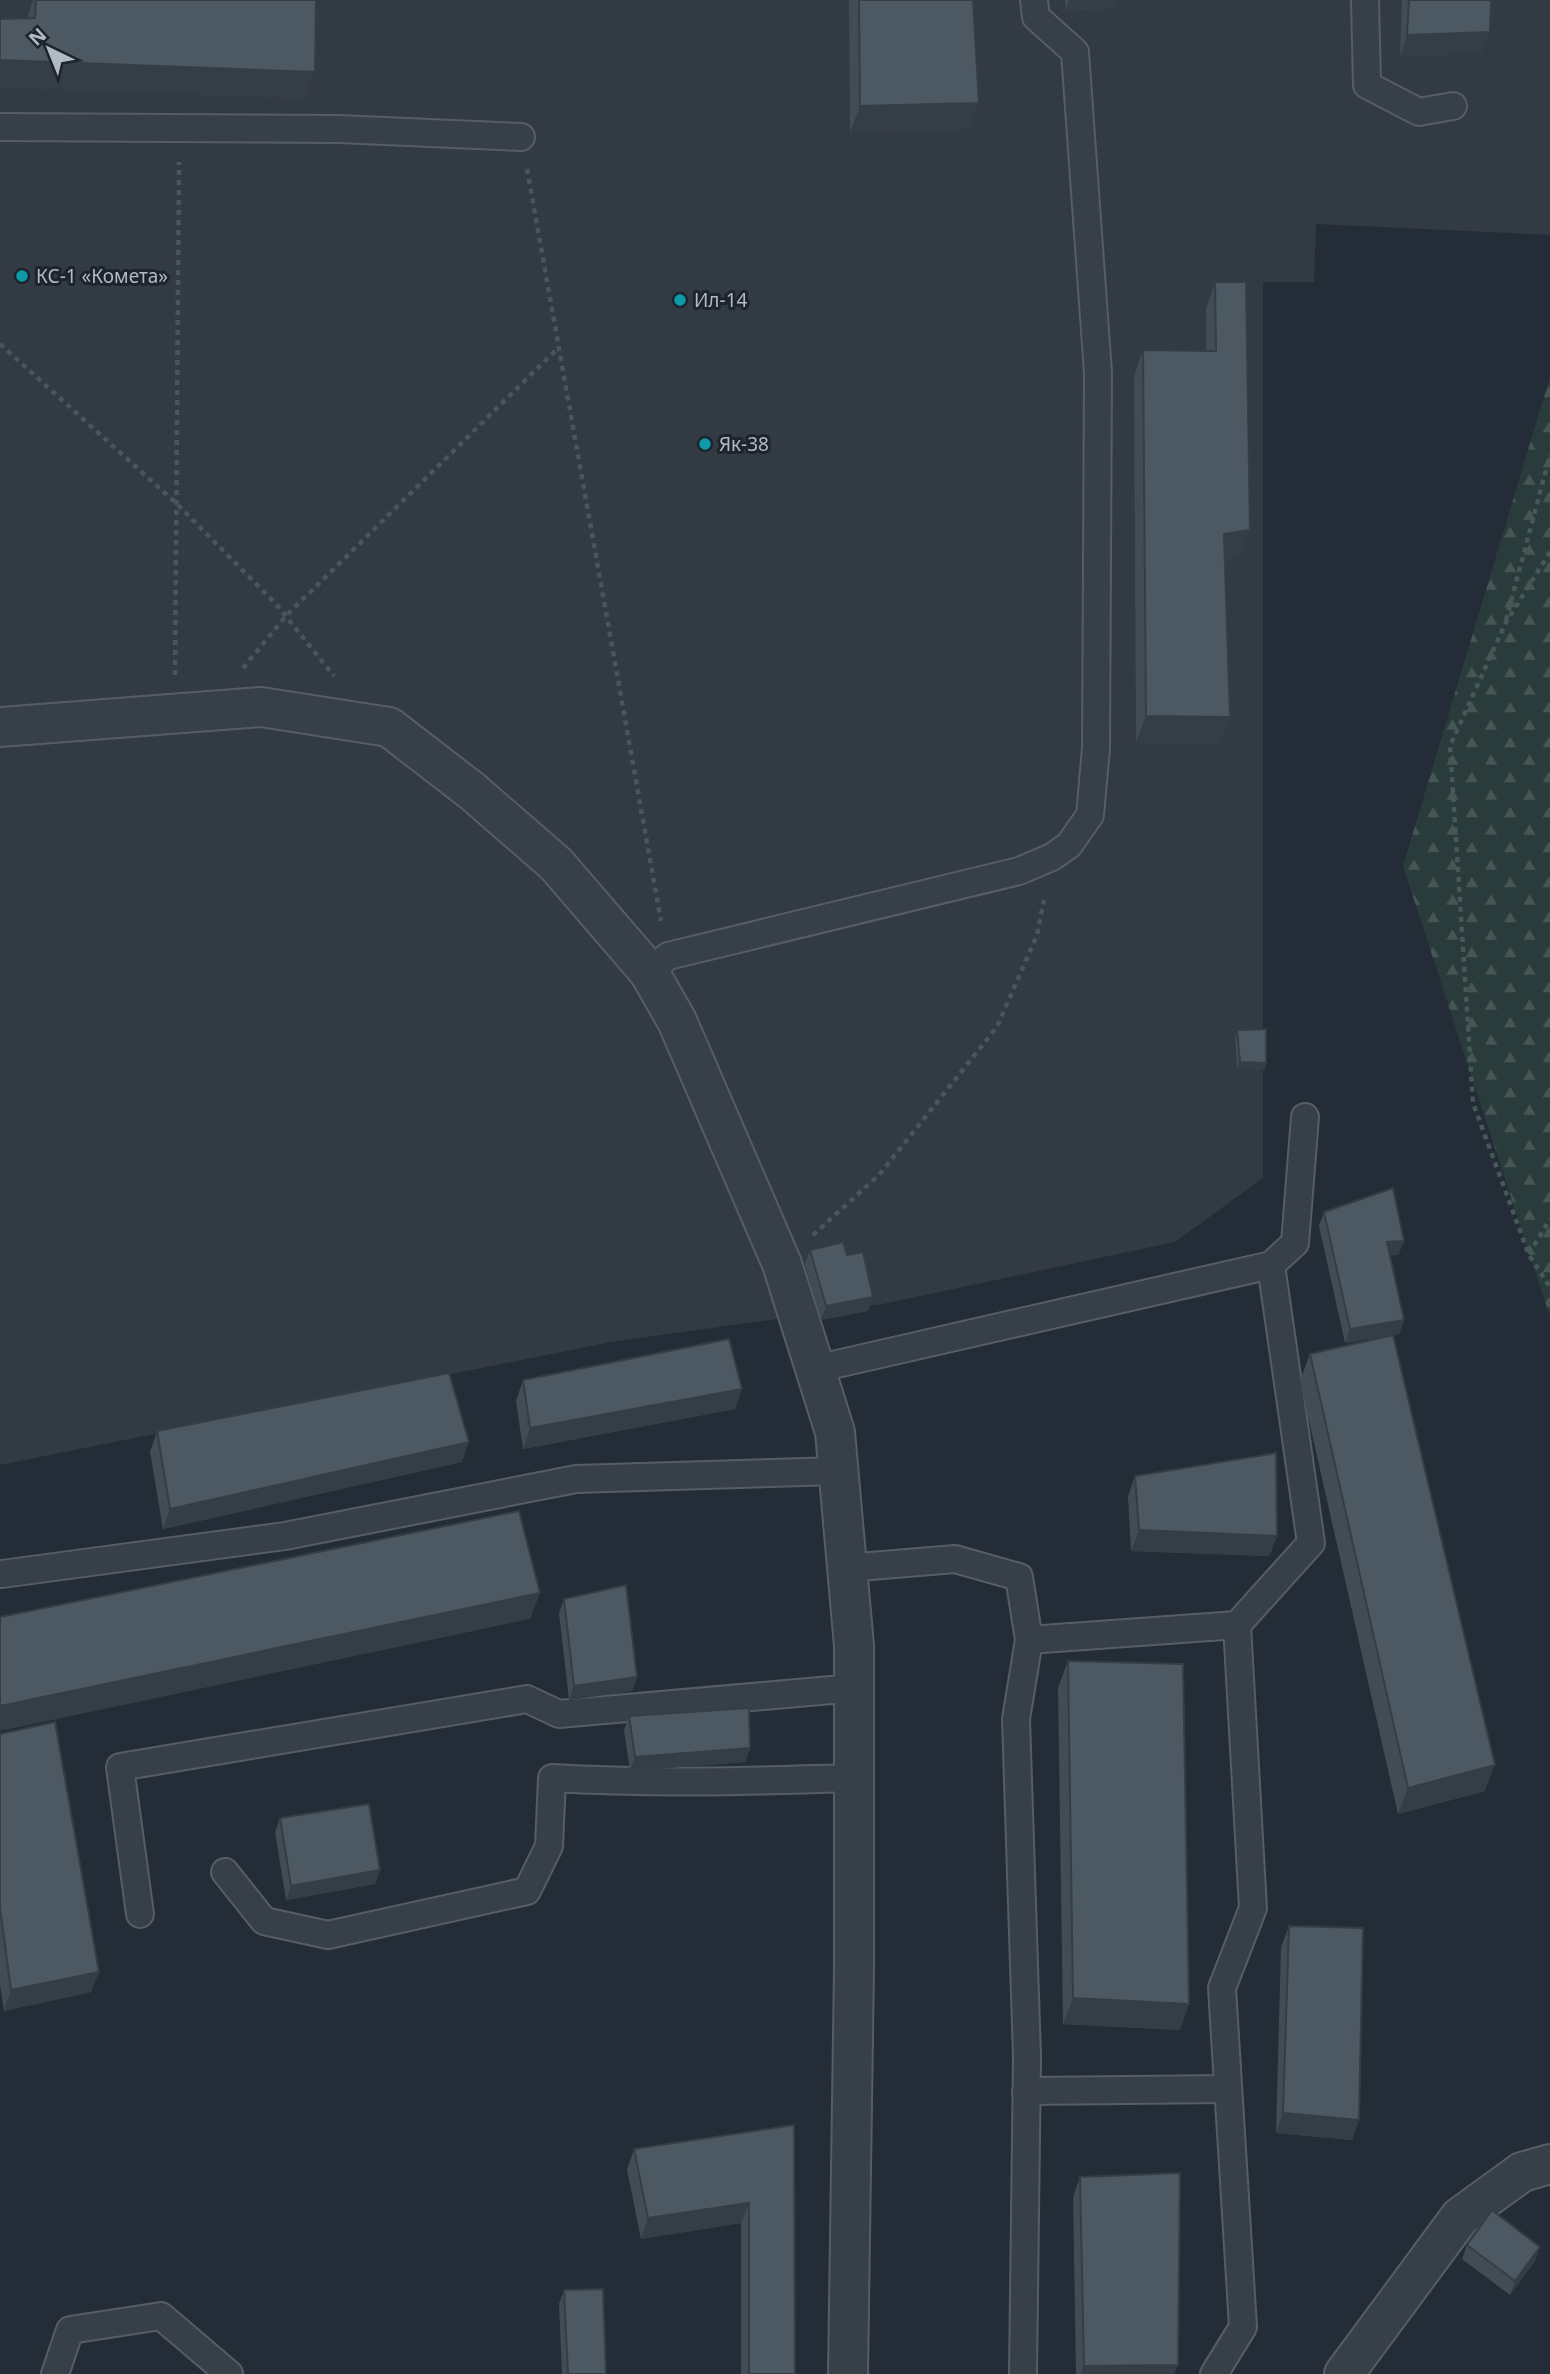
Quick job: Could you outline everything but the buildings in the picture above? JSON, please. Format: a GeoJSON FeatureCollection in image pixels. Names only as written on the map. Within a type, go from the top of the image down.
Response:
{"type":"FeatureCollection","features":[{"type":"Feature","properties":{"kind":"street"},"geometry":{"type":"LineString","coordinates":[[0,727],[261,708],[388,727],[472,791],[556,864],[658,964],[677,1021],[782,1264],[835,1432],[854,1646],[854,1967],[848,2374]]}},
{"type":"Feature","properties":{"kind":"street"},"geometry":{"type":"LineString","coordinates":[[1344,2374],[1460,2217],[1522,2172],[1550,2164]]}},
{"type":"Feature","properties":{"kind":"lane"},"geometry":{"type":"LineString","coordinates":[[658,964],[1019,871],[1052,857],[1069,845],[1090,815],[1096,748],[1098,373],[1075,52],[1036,17],[1034,0]]}},
{"type":"Feature","properties":{"kind":"lane"},"geometry":{"type":"LineString","coordinates":[[1365,0],[1367,85],[1419,112],[1453,106]]}},
{"type":"Feature","properties":{"kind":"lane"},"geometry":{"type":"LineString","coordinates":[[0,127],[339,129],[521,137]]}},
{"type":"Feature","properties":{"kind":"lane"},"geometry":{"type":"LineString","coordinates":[[815,1369],[1271,1265],[1295,1242],[1305,1117]]}},
{"type":"Feature","properties":{"kind":"lane"},"geometry":{"type":"LineString","coordinates":[[1029,1640],[1237,1625],[1311,1543],[1271,1265]]}},
{"type":"Feature","properties":{"kind":"lane"},"geometry":{"type":"LineString","coordinates":[[2,1574],[285,1536],[576,1479],[838,1471]]}},
{"type":"Feature","properties":{"kind":"lane"},"geometry":{"type":"LineString","coordinates":[[847,1568],[956,1559],[1019,1577],[1029,1640],[1016,1719],[1027,2057],[1023,2374]]}},
{"type":"Feature","properties":{"kind":"lane"},"geometry":{"type":"LineString","coordinates":[[1214,2374],[1243,2327],[1222,1988],[1253,1908],[1237,1625]]}},
{"type":"Feature","properties":{"kind":"lane"},"geometry":{"type":"LineString","coordinates":[[141,1914],[120,1767],[527,1699],[559,1714],[853,1688]]}},
{"type":"Feature","properties":{"kind":"lane"},"geometry":{"type":"LineString","coordinates":[[225,1872],[264,1921],[328,1936],[527,1891],[550,1846],[552,1777],[704,1782],[854,1778]]}},
{"type":"Feature","properties":{"kind":"lane"},"geometry":{"type":"LineString","coordinates":[[1026,2091],[1228,2089]]}},
{"type":"Feature","properties":{"kind":"lane"},"geometry":{"type":"LineString","coordinates":[[55,2374],[70,2330],[161,2316],[229,2374]]}},
{"type":"Feature","properties":{"kind":"path"},"geometry":{"type":"LineString","coordinates":[[179,128],[176,503],[191,713]]}},
{"type":"Feature","properties":{"kind":"path"},"geometry":{"type":"LineString","coordinates":[[521,137],[559,347],[658,964]]}},
{"type":"Feature","properties":{"kind":"path"},"geometry":{"type":"LineString","coordinates":[[0,344],[176,503],[276,604],[373,725]]}},
{"type":"Feature","properties":{"kind":"path"},"geometry":{"type":"LineString","coordinates":[[191,713],[559,347]]}},
{"type":"Feature","properties":{"kind":"path"},"geometry":{"type":"LineString","coordinates":[[1505,624],[1550,455]]}},
{"type":"Feature","properties":{"kind":"path"},"geometry":{"type":"LineString","coordinates":[[1550,552],[1505,624],[1450,746],[1473,1103],[1529,1255],[1550,1287]]}},
{"type":"Feature","properties":{"kind":"path"},"geometry":{"type":"LineString","coordinates":[[782,1264],[879,1175],[997,1027],[1037,935],[1052,857]]}},
{"type":"Feature","properties":{"kind":"path"},"geometry":{"type":"LineString","coordinates":[[1529,1255],[1550,1219]]}},
{"type":"Feature","properties":{"kind":"shaded area"},"geometry":{"type":"Polygon","coordinates":[[[0,0],[1550,0],[1550,235],[1316,224],[1314,282],[1263,282],[1263,1178],[1175,1242],[883,1304],[611,1342],[0,1465],[0,0]]]}},
{"type":"Feature","properties":{"kind":"green space"},"geometry":{"type":"Polygon","coordinates":[[[1550,377],[1550,1317],[1403,866],[1550,377]]]}},
{"type":"Feature","properties":{"kind":"place","name":"КС-1 «Комета»"},"geometry":{"type":"Point","coordinates":[22,276]}},
{"type":"Feature","properties":{"kind":"place","name":"Ил-14"},"geometry":{"type":"Point","coordinates":[680,300]}},
{"type":"Feature","properties":{"kind":"place","name":"Як-38"},"geometry":{"type":"Point","coordinates":[705,444]}}]}
